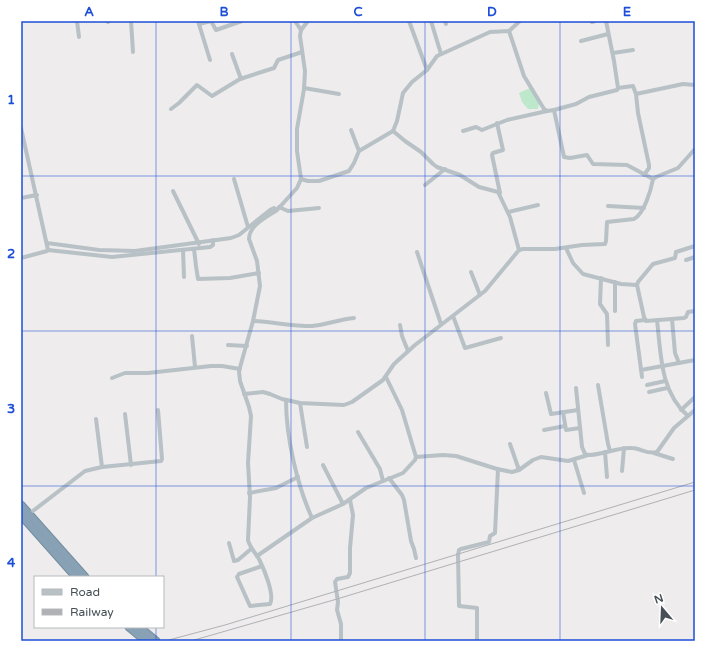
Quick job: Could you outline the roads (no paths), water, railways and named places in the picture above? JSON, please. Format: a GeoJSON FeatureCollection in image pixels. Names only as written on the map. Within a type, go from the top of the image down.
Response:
{"type":"FeatureCollection","features":[{"type":"Feature","properties":{"kind":"highway"},"geometry":{"type":"LineString","coordinates":[[21,505],[83,576]]}},
{"type":"Feature","properties":{"kind":"highway"},"geometry":{"type":"LineString","coordinates":[[21,515],[75,576]]}},
{"type":"Feature","properties":{"kind":"highway"},"geometry":{"type":"LineString","coordinates":[[140,630],[146,641]]}},
{"type":"Feature","properties":{"kind":"highway"},"geometry":{"type":"LineString","coordinates":[[140,630],[156,641]]}},
{"type":"Feature","properties":{"kind":"street"},"geometry":{"type":"LineString","coordinates":[[77,21],[79,37]]}},
{"type":"Feature","properties":{"kind":"street"},"geometry":{"type":"LineString","coordinates":[[131,21],[133,52]]}},
{"type":"Feature","properties":{"kind":"street"},"geometry":{"type":"LineString","coordinates":[[210,60],[198,23],[211,21],[216,30],[242,21]]}},
{"type":"Feature","properties":{"kind":"street"},"geometry":{"type":"LineString","coordinates":[[294,21],[301,30]]}},
{"type":"Feature","properties":{"kind":"street"},"geometry":{"type":"LineString","coordinates":[[262,566],[239,574],[237,577],[241,589],[250,606],[270,604],[271,594],[262,566],[248,540],[250,493],[248,463],[251,416],[240,381],[240,369],[247,346],[260,286],[257,261],[249,239],[249,234],[259,223],[278,209],[297,188],[301,179],[296,142],[305,71],[300,36],[301,30],[308,21]]}},
{"type":"Feature","properties":{"kind":"street"},"geometry":{"type":"LineString","coordinates":[[409,21],[427,70]]}},
{"type":"Feature","properties":{"kind":"street"},"geometry":{"type":"LineString","coordinates":[[431,21],[441,54]]}},
{"type":"Feature","properties":{"kind":"street"},"geometry":{"type":"LineString","coordinates":[[301,179],[315,182],[347,172],[354,163],[359,151],[393,131],[397,121],[403,93],[412,82],[427,70],[433,60],[441,54],[490,32],[510,31],[520,21]]}},
{"type":"Feature","properties":{"kind":"street"},"geometry":{"type":"LineString","coordinates":[[606,21],[613,52],[618,88]]}},
{"type":"Feature","properties":{"kind":"street"},"geometry":{"type":"LineString","coordinates":[[510,31],[524,76],[544,109],[547,111]]}},
{"type":"Feature","properties":{"kind":"street"},"geometry":{"type":"LineString","coordinates":[[581,41],[608,34]]}},
{"type":"Feature","properties":{"kind":"street"},"geometry":{"type":"LineString","coordinates":[[613,52],[633,50]]}},
{"type":"Feature","properties":{"kind":"street"},"geometry":{"type":"LineString","coordinates":[[171,108],[179,103],[198,85],[212,96],[241,79],[274,68],[278,60],[302,52]]}},
{"type":"Feature","properties":{"kind":"street"},"geometry":{"type":"LineString","coordinates":[[232,54],[241,79]]}},
{"type":"Feature","properties":{"kind":"street"},"geometry":{"type":"LineString","coordinates":[[636,94],[683,84],[695,85]]}},
{"type":"Feature","properties":{"kind":"street"},"geometry":{"type":"LineString","coordinates":[[463,131],[476,127],[482,130],[497,124],[576,104],[589,97],[615,91],[618,88],[633,86],[636,94],[638,113],[649,165],[649,168],[644,175]]}},
{"type":"Feature","properties":{"kind":"street"},"geometry":{"type":"LineString","coordinates":[[304,88],[339,94]]}},
{"type":"Feature","properties":{"kind":"street"},"geometry":{"type":"LineString","coordinates":[[554,110],[564,156],[570,158],[587,155],[593,164],[627,165],[653,179]]}},
{"type":"Feature","properties":{"kind":"street"},"geometry":{"type":"LineString","coordinates":[[497,124],[503,150],[493,153],[492,155],[500,194],[508,212],[519,250]]}},
{"type":"Feature","properties":{"kind":"street"},"geometry":{"type":"LineString","coordinates":[[21,128],[47,247]]}},
{"type":"Feature","properties":{"kind":"street"},"geometry":{"type":"LineString","coordinates":[[351,130],[359,151]]}},
{"type":"Feature","properties":{"kind":"street"},"geometry":{"type":"LineString","coordinates":[[393,131],[421,152],[433,164],[460,175],[474,185],[495,190],[500,194]]}},
{"type":"Feature","properties":{"kind":"street"},"geometry":{"type":"LineString","coordinates":[[244,394],[263,392],[300,403],[336,405],[348,404],[373,388],[386,377],[392,367],[408,351],[480,295],[519,250],[523,248],[555,249],[582,245],[605,244],[607,222],[634,219],[639,216],[644,208],[653,179],[678,168],[695,149]]}},
{"type":"Feature","properties":{"kind":"street"},"geometry":{"type":"LineString","coordinates":[[425,185],[445,169]]}},
{"type":"Feature","properties":{"kind":"street"},"geometry":{"type":"LineString","coordinates":[[234,179],[248,228]]}},
{"type":"Feature","properties":{"kind":"street"},"geometry":{"type":"LineString","coordinates":[[173,191],[201,248]]}},
{"type":"Feature","properties":{"kind":"street"},"geometry":{"type":"LineString","coordinates":[[21,198],[36,195]]}},
{"type":"Feature","properties":{"kind":"street"},"geometry":{"type":"LineString","coordinates":[[508,212],[538,205]]}},
{"type":"Feature","properties":{"kind":"street"},"geometry":{"type":"LineString","coordinates":[[608,206],[644,208]]}},
{"type":"Feature","properties":{"kind":"street"},"geometry":{"type":"LineString","coordinates":[[21,258],[47,247],[119,251],[235,237],[274,208],[288,211],[319,208]]}},
{"type":"Feature","properties":{"kind":"street"},"geometry":{"type":"LineString","coordinates":[[47,247],[112,257],[213,246],[213,240]]}},
{"type":"Feature","properties":{"kind":"street"},"geometry":{"type":"LineString","coordinates":[[644,320],[637,285],[639,279],[653,264],[675,258],[676,252],[695,246]]}},
{"type":"Feature","properties":{"kind":"street"},"geometry":{"type":"LineString","coordinates":[[566,248],[573,263],[580,272],[586,275],[615,282],[637,285]]}},
{"type":"Feature","properties":{"kind":"street"},"geometry":{"type":"LineString","coordinates":[[194,249],[198,279],[235,278],[259,273]]}},
{"type":"Feature","properties":{"kind":"street"},"geometry":{"type":"LineString","coordinates":[[183,250],[184,277]]}},
{"type":"Feature","properties":{"kind":"street"},"geometry":{"type":"LineString","coordinates":[[417,252],[441,324]]}},
{"type":"Feature","properties":{"kind":"street"},"geometry":{"type":"LineString","coordinates":[[686,260],[695,257]]}},
{"type":"Feature","properties":{"kind":"street"},"geometry":{"type":"LineString","coordinates":[[471,272],[480,295]]}},
{"type":"Feature","properties":{"kind":"street"},"geometry":{"type":"LineString","coordinates":[[601,278],[600,304],[601,308],[608,314],[608,345]]}},
{"type":"Feature","properties":{"kind":"street"},"geometry":{"type":"LineString","coordinates":[[615,282],[615,311]]}},
{"type":"Feature","properties":{"kind":"street"},"geometry":{"type":"LineString","coordinates":[[642,377],[635,324],[636,321],[686,317],[688,312],[695,311]]}},
{"type":"Feature","properties":{"kind":"street"},"geometry":{"type":"LineString","coordinates":[[453,316],[466,348],[501,338]]}},
{"type":"Feature","properties":{"kind":"street"},"geometry":{"type":"LineString","coordinates":[[253,321],[274,322],[293,326],[312,326],[354,318]]}},
{"type":"Feature","properties":{"kind":"street"},"geometry":{"type":"LineString","coordinates":[[672,319],[675,353],[679,363]]}},
{"type":"Feature","properties":{"kind":"street"},"geometry":{"type":"LineString","coordinates":[[657,320],[662,366],[667,388],[677,405],[685,413]]}},
{"type":"Feature","properties":{"kind":"street"},"geometry":{"type":"LineString","coordinates":[[400,325],[403,339],[408,351]]}},
{"type":"Feature","properties":{"kind":"street"},"geometry":{"type":"LineString","coordinates":[[192,336],[196,367]]}},
{"type":"Feature","properties":{"kind":"street"},"geometry":{"type":"LineString","coordinates":[[228,345],[247,346]]}},
{"type":"Feature","properties":{"kind":"street"},"geometry":{"type":"LineString","coordinates":[[641,370],[695,360]]}},
{"type":"Feature","properties":{"kind":"street"},"geometry":{"type":"LineString","coordinates":[[112,378],[125,373],[132,374],[217,365],[240,369]]}},
{"type":"Feature","properties":{"kind":"street"},"geometry":{"type":"LineString","coordinates":[[386,377],[402,410],[416,455]]}},
{"type":"Feature","properties":{"kind":"street"},"geometry":{"type":"LineString","coordinates":[[647,385],[665,381]]}},
{"type":"Feature","properties":{"kind":"street"},"geometry":{"type":"LineString","coordinates":[[598,385],[608,449],[607,477]]}},
{"type":"Feature","properties":{"kind":"street"},"geometry":{"type":"LineString","coordinates":[[576,388],[580,428],[585,453]]}},
{"type":"Feature","properties":{"kind":"street"},"geometry":{"type":"LineString","coordinates":[[649,392],[667,388]]}},
{"type":"Feature","properties":{"kind":"street"},"geometry":{"type":"LineString","coordinates":[[546,393],[551,414],[578,410]]}},
{"type":"Feature","properties":{"kind":"street"},"geometry":{"type":"LineString","coordinates":[[653,453],[659,450],[695,397]]}},
{"type":"Feature","properties":{"kind":"street"},"geometry":{"type":"LineString","coordinates":[[286,400],[286,425],[298,477],[311,515]]}},
{"type":"Feature","properties":{"kind":"street"},"geometry":{"type":"LineString","coordinates":[[300,403],[307,447]]}},
{"type":"Feature","properties":{"kind":"street"},"geometry":{"type":"LineString","coordinates":[[29,514],[85,471],[102,467],[159,462],[162,459],[158,410]]}},
{"type":"Feature","properties":{"kind":"street"},"geometry":{"type":"LineString","coordinates":[[685,413],[695,410]]}},
{"type":"Feature","properties":{"kind":"street"},"geometry":{"type":"LineString","coordinates":[[563,412],[566,430],[580,428]]}},
{"type":"Feature","properties":{"kind":"street"},"geometry":{"type":"LineString","coordinates":[[125,414],[131,465]]}},
{"type":"Feature","properties":{"kind":"street"},"geometry":{"type":"LineString","coordinates":[[96,419],[102,467]]}},
{"type":"Feature","properties":{"kind":"street"},"geometry":{"type":"LineString","coordinates":[[544,430],[565,426]]}},
{"type":"Feature","properties":{"kind":"street"},"geometry":{"type":"LineString","coordinates":[[358,432],[382,477]]}},
{"type":"Feature","properties":{"kind":"street"},"geometry":{"type":"LineString","coordinates":[[510,444],[518,469]]}},
{"type":"Feature","properties":{"kind":"street"},"geometry":{"type":"LineString","coordinates":[[622,472],[624,448]]}},
{"type":"Feature","properties":{"kind":"street"},"geometry":{"type":"LineString","coordinates":[[416,455],[456,456],[512,472],[541,457],[564,461],[574,460],[585,453],[608,449],[635,448],[673,459]]}},
{"type":"Feature","properties":{"kind":"street"},"geometry":{"type":"LineString","coordinates":[[228,543],[234,562],[254,552],[311,515],[350,500],[382,477],[389,478],[403,473],[416,455]]}},
{"type":"Feature","properties":{"kind":"street"},"geometry":{"type":"LineString","coordinates":[[574,460],[584,493]]}},
{"type":"Feature","properties":{"kind":"street"},"geometry":{"type":"LineString","coordinates":[[323,465],[342,502]]}},
{"type":"Feature","properties":{"kind":"street"},"geometry":{"type":"LineString","coordinates":[[477,641],[477,608],[459,606],[458,555],[459,550],[461,549],[489,542],[490,536],[495,533],[498,469]]}},
{"type":"Feature","properties":{"kind":"street"},"geometry":{"type":"LineString","coordinates":[[250,493],[276,488],[298,477]]}},
{"type":"Feature","properties":{"kind":"street"},"geometry":{"type":"LineString","coordinates":[[389,478],[404,500],[411,541],[416,558]]}},
{"type":"Feature","properties":{"kind":"street"},"geometry":{"type":"LineString","coordinates":[[341,641],[341,619],[337,610],[338,602],[335,582],[337,579],[348,577],[350,573],[350,548],[353,515],[350,500]]}},
{"type":"Feature","properties":{"kind":"railway"},"geometry":{"type":"LineString","coordinates":[[165,641],[225,625],[695,482]]}},
{"type":"Feature","properties":{"kind":"railway"},"geometry":{"type":"LineString","coordinates":[[191,641],[337,599],[695,490]]}}]}
